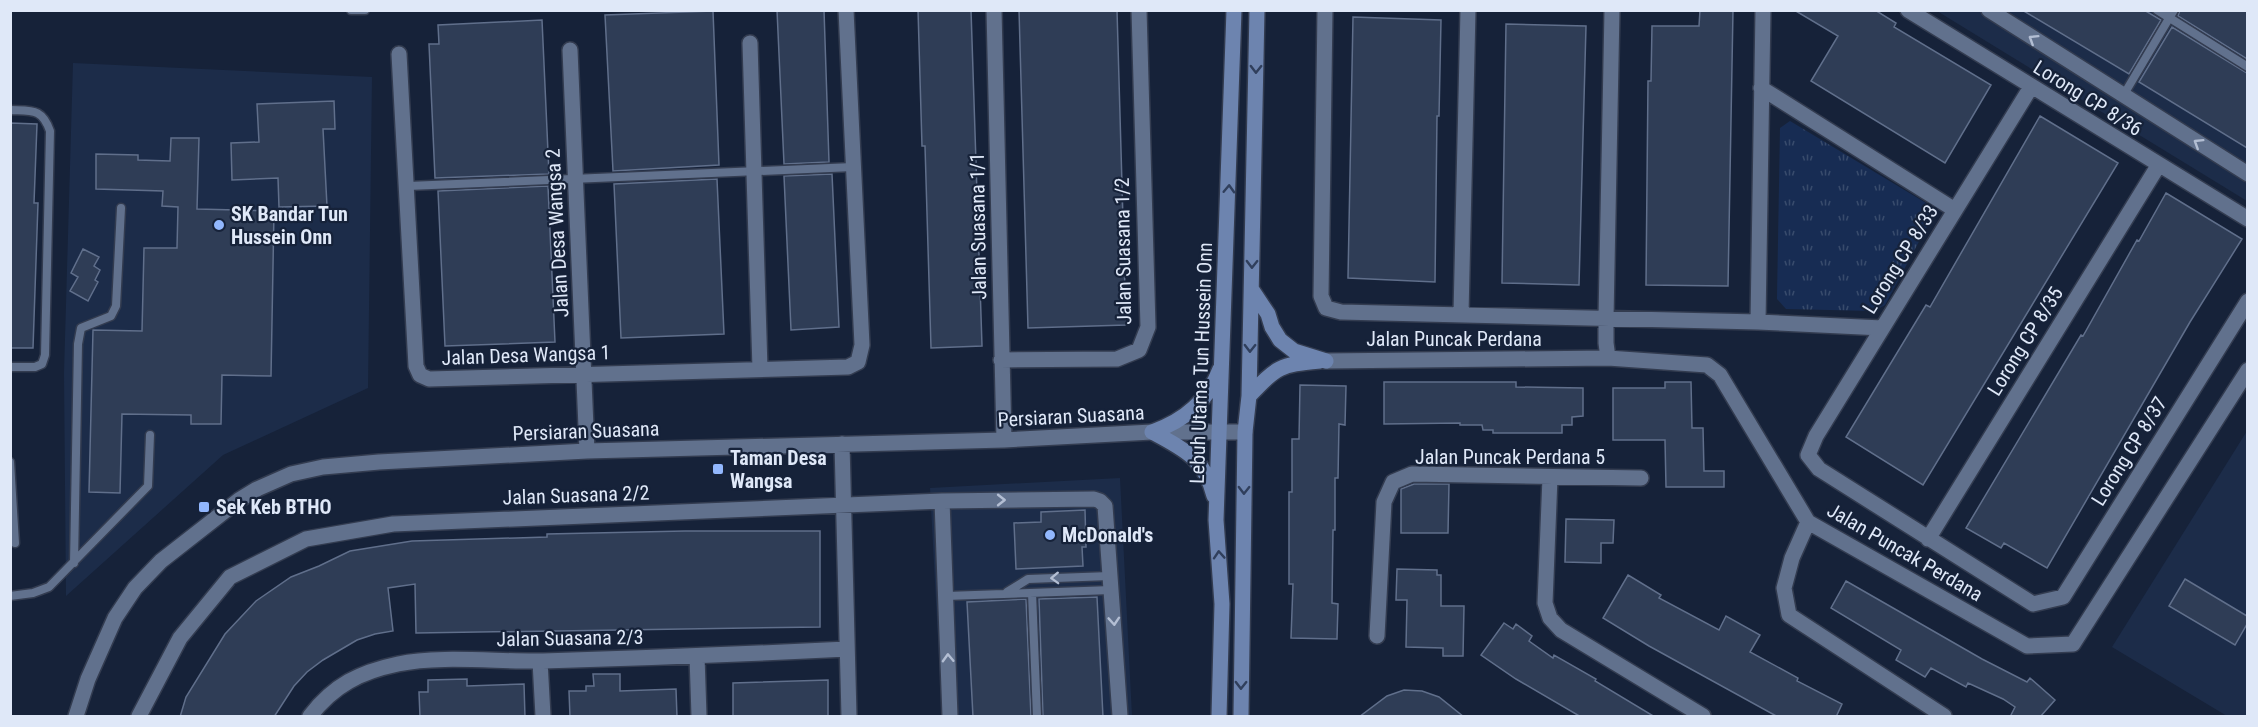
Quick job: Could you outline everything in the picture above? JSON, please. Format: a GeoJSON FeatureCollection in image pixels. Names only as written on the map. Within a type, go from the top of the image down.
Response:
{"type":"FeatureCollection","features":[{"type":"Feature","properties":{"kind":"main road","name":"Lebuh Utama Tun Hussein Onn"},"geometry":{"type":"LineString","coordinates":[[1219,717],[1222,604],[1217,506],[1234,10]]}},
{"type":"Feature","properties":{"kind":"main road"},"geometry":{"type":"LineString","coordinates":[[1241,717],[1245,432],[1249,396],[1257,10]]}},
{"type":"Feature","properties":{"kind":"main road"},"geometry":{"type":"LineString","coordinates":[[1252,290],[1268,314],[1272,327],[1280,340],[1294,351],[1326,361]]}},
{"type":"Feature","properties":{"kind":"main road"},"geometry":{"type":"LineString","coordinates":[[1249,396],[1272,373],[1287,365],[1326,361]]}},
{"type":"Feature","properties":{"kind":"main road"},"geometry":{"type":"LineString","coordinates":[[1152,432],[1180,420],[1202,401],[1223,363]]}},
{"type":"Feature","properties":{"kind":"main road"},"geometry":{"type":"LineString","coordinates":[[1152,432],[1184,449],[1203,467],[1217,506]]}},
{"type":"Feature","properties":{"kind":"street"},"geometry":{"type":"LineString","coordinates":[[846,10],[853,167]]}},
{"type":"Feature","properties":{"kind":"street","name":"Jalan Suasana 1/1"},"geometry":{"type":"LineString","coordinates":[[994,10],[1004,440]]}},
{"type":"Feature","properties":{"kind":"street","name":"Jalan Suasana 1/2"},"geometry":{"type":"LineString","coordinates":[[1001,360],[1117,359],[1139,350],[1148,327],[1138,10]]}},
{"type":"Feature","properties":{"kind":"street"},"geometry":{"type":"LineString","coordinates":[[1324,10],[1321,296],[1326,308],[1341,312],[1758,322],[1882,328]]}},
{"type":"Feature","properties":{"kind":"street"},"geometry":{"type":"LineString","coordinates":[[1461,314],[1468,10]]}},
{"type":"Feature","properties":{"kind":"street"},"geometry":{"type":"LineString","coordinates":[[1608,358],[1606,318],[1612,10]]}},
{"type":"Feature","properties":{"kind":"street"},"geometry":{"type":"LineString","coordinates":[[1758,322],[1763,10]]}},
{"type":"Feature","properties":{"kind":"street","name":"Lorong CP 8/36"},"geometry":{"type":"LineString","coordinates":[[1908,10],[2247,219]]}},
{"type":"Feature","properties":{"kind":"street"},"geometry":{"type":"LineString","coordinates":[[1989,10],[2247,174]]}},
{"type":"Feature","properties":{"kind":"street"},"geometry":{"type":"LineString","coordinates":[[750,43],[760,369]]}},
{"type":"Feature","properties":{"kind":"street","name":"Jalan Desa Wangsa 2"},"geometry":{"type":"LineString","coordinates":[[570,50],[587,451]]}},
{"type":"Feature","properties":{"kind":"street","name":"Jalan Desa Wangsa 1"},"geometry":{"type":"LineString","coordinates":[[399,54],[408,186],[416,366],[420,375],[429,379],[848,367],[858,362],[862,345],[853,167]]}},
{"type":"Feature","properties":{"kind":"street","name":"Lorong CP 8/33"},"geometry":{"type":"LineString","coordinates":[[1928,539],[1819,469],[1808,455],[1816,436],[2031,87]]}},
{"type":"Feature","properties":{"kind":"street"},"geometry":{"type":"LineString","coordinates":[[1761,88],[1955,210]]}},
{"type":"Feature","properties":{"kind":"street","name":"Lorong CP 8/35"},"geometry":{"type":"LineString","coordinates":[[1928,539],[2158,166]]}},
{"type":"Feature","properties":{"kind":"street","name":"Lorong CP 8/37"},"geometry":{"type":"LineString","coordinates":[[1928,539],[2033,604],[2062,597],[2247,302]]}},
{"type":"Feature","properties":{"kind":"street","name":"Jalan Puncak Perdana"},"geometry":{"type":"LineString","coordinates":[[1326,361],[1608,358],[1707,365],[1720,375],[1808,522],[2026,646],[2073,644],[2247,370]]}},
{"type":"Feature","properties":{"kind":"street","name":"Persiaran Suasana"},"geometry":{"type":"LineString","coordinates":[[76,717],[88,679],[115,618],[135,588],[161,561],[239,500],[291,474],[324,467],[379,462],[587,451],[1004,440],[1152,432],[1245,432]]}},
{"type":"Feature","properties":{"kind":"street"},"geometry":{"type":"LineString","coordinates":[[842,444],[849,717]]}},
{"type":"Feature","properties":{"kind":"street","name":"Jalan Puncak Perdana 5"},"geometry":{"type":"LineString","coordinates":[[1377,636],[1384,502],[1393,482],[1413,474],[1641,478]]}},
{"type":"Feature","properties":{"kind":"street"},"geometry":{"type":"LineString","coordinates":[[1550,477],[1545,603],[1550,618],[1561,630],[1703,717]]}},
{"type":"Feature","properties":{"kind":"street","name":"Jalan Suasana 2/2"},"geometry":{"type":"LineString","coordinates":[[139,717],[180,638],[230,577],[306,539],[393,524],[942,501],[1094,499],[1105,506],[1111,583]]}},
{"type":"Feature","properties":{"kind":"street"},"geometry":{"type":"LineString","coordinates":[[942,501],[950,717]]}},
{"type":"Feature","properties":{"kind":"street"},"geometry":{"type":"LineString","coordinates":[[1808,522],[1792,558],[1784,588],[1790,615],[1944,717]]}},
{"type":"Feature","properties":{"kind":"street"},"geometry":{"type":"LineString","coordinates":[[1111,583],[1120,717]]}},
{"type":"Feature","properties":{"kind":"street","name":"Jalan Suasana 2/3"},"geometry":{"type":"LineString","coordinates":[[310,717],[332,692],[353,678],[397,664],[416,661],[540,661],[848,649]]}},
{"type":"Feature","properties":{"kind":"street"},"geometry":{"type":"LineString","coordinates":[[697,656],[699,717]]}},
{"type":"Feature","properties":{"kind":"street"},"geometry":{"type":"LineString","coordinates":[[540,661],[543,717]]}},
{"type":"Feature","properties":{"kind":"lane"},"geometry":{"type":"LineString","coordinates":[[351,10],[364,10]]}},
{"type":"Feature","properties":{"kind":"lane"},"geometry":{"type":"LineString","coordinates":[[2157,10],[2172,14],[2247,67]]}},
{"type":"Feature","properties":{"kind":"lane"},"geometry":{"type":"LineString","coordinates":[[2123,96],[2172,14]]}},
{"type":"Feature","properties":{"kind":"lane"},"geometry":{"type":"LineString","coordinates":[[10,110],[35,111],[46,119],[50,131],[45,355],[42,364],[35,367],[10,367]]}},
{"type":"Feature","properties":{"kind":"lane"},"geometry":{"type":"LineString","coordinates":[[408,186],[853,167]]}},
{"type":"Feature","properties":{"kind":"lane"},"geometry":{"type":"LineString","coordinates":[[74,563],[78,344],[81,328],[111,316],[116,306],[121,208]]}},
{"type":"Feature","properties":{"kind":"lane"},"geometry":{"type":"LineString","coordinates":[[10,597],[49,587],[148,486],[150,435]]}},
{"type":"Feature","properties":{"kind":"lane"},"geometry":{"type":"LineString","coordinates":[[10,462],[15,543]]}},
{"type":"Feature","properties":{"kind":"lane"},"geometry":{"type":"LineString","coordinates":[[1004,594],[1028,579],[1111,583]]}},
{"type":"Feature","properties":{"kind":"lane"},"geometry":{"type":"LineString","coordinates":[[946,596],[1032,593],[1111,583]]}},
{"type":"Feature","properties":{"kind":"lane"},"geometry":{"type":"LineString","coordinates":[[1032,593],[1037,717]]}},
{"type":"Feature","properties":{"kind":"shaded area"},"geometry":{"type":"Polygon","coordinates":[[[1937,11],[2247,11],[2247,201],[1937,11]]]}},
{"type":"Feature","properties":{"kind":"shaded area","name":"SK Bandar Tun Hussein Onn"},"geometry":{"type":"Polygon","coordinates":[[[73,63],[372,77],[368,388],[223,455],[66,596],[64,373],[73,63]]]}},
{"type":"Feature","properties":{"kind":"shaded area"},"geometry":{"type":"Polygon","coordinates":[[[2247,431],[2247,716],[2227,716],[2112,647],[2247,431]]]}},
{"type":"Feature","properties":{"kind":"shaded area"},"geometry":{"type":"Polygon","coordinates":[[[1120,478],[1132,716],[942,716],[930,488],[1120,478]]]}},
{"type":"Feature","properties":{"kind":"green space"},"geometry":{"type":"Polygon","coordinates":[[[1790,121],[1926,203],[1930,221],[1885,305],[1874,311],[1786,309],[1777,299],[1780,128],[1790,121]]]}},
{"type":"Feature","properties":{"kind":"building"},"geometry":{"type":"Polygon","coordinates":[[[777,10],[824,10],[829,162],[784,164],[777,10]]]}},
{"type":"Feature","properties":{"kind":"building"},"geometry":{"type":"Polygon","coordinates":[[[918,10],[971,10],[982,346],[931,348],[918,10]]]}},
{"type":"Feature","properties":{"kind":"building"},"geometry":{"type":"Polygon","coordinates":[[[1019,10],[1117,10],[1126,325],[1028,328],[1019,10]]]}},
{"type":"Feature","properties":{"kind":"building"},"geometry":{"type":"Polygon","coordinates":[[[1700,10],[1733,10],[1728,286],[1646,285],[1648,81],[1651,81],[1652,26],[1699,26],[1700,10]]]}},
{"type":"Feature","properties":{"kind":"building"},"geometry":{"type":"Polygon","coordinates":[[[1794,10],[1875,10],[1896,23],[1894,27],[1991,85],[1945,163],[1811,81],[1838,36],[1794,10]]]}},
{"type":"Feature","properties":{"kind":"building"},"geometry":{"type":"Polygon","coordinates":[[[2022,10],[2144,10],[2161,20],[2129,74],[2022,10]]]}},
{"type":"Feature","properties":{"kind":"building"},"geometry":{"type":"Polygon","coordinates":[[[2180,10],[2247,10],[2247,59],[2178,16],[2180,10]]]}},
{"type":"Feature","properties":{"kind":"building"},"geometry":{"type":"Polygon","coordinates":[[[713,11],[719,165],[613,171],[605,15],[713,11]]]}},
{"type":"Feature","properties":{"kind":"building"},"geometry":{"type":"Polygon","coordinates":[[[1353,17],[1441,20],[1439,116],[1437,116],[1435,282],[1348,278],[1353,17]]]}},
{"type":"Feature","properties":{"kind":"building"},"geometry":{"type":"Polygon","coordinates":[[[542,20],[549,174],[435,178],[429,44],[439,44],[438,25],[542,20]]]}},
{"type":"Feature","properties":{"kind":"building"},"geometry":{"type":"Polygon","coordinates":[[[1506,24],[1586,26],[1579,285],[1502,283],[1506,24]]]}},
{"type":"Feature","properties":{"kind":"building"},"geometry":{"type":"Polygon","coordinates":[[[2172,27],[2247,73],[2247,148],[2139,82],[2172,27]]]}},
{"type":"Feature","properties":{"kind":"building"},"geometry":{"type":"Polygon","coordinates":[[[334,101],[335,129],[323,129],[327,206],[279,207],[278,178],[232,180],[231,143],[259,142],[257,104],[334,101]]]}},
{"type":"Feature","properties":{"kind":"building"},"geometry":{"type":"Polygon","coordinates":[[[2040,116],[2118,163],[1923,485],[1846,437],[1926,305],[1930,307],[2040,116]]]}},
{"type":"Feature","properties":{"kind":"building"},"geometry":{"type":"Polygon","coordinates":[[[10,123],[37,124],[34,203],[38,203],[33,348],[10,348],[10,123]]]}},
{"type":"Feature","properties":{"kind":"building"},"geometry":{"type":"Polygon","coordinates":[[[171,138],[199,138],[197,209],[274,211],[271,376],[222,375],[221,424],[191,424],[191,415],[122,414],[120,493],[89,492],[93,330],[142,331],[144,248],[177,248],[178,207],[162,206],[163,191],[96,189],[96,154],[138,155],[138,160],[170,161],[171,138]]]}},
{"type":"Feature","properties":{"kind":"building"},"geometry":{"type":"Polygon","coordinates":[[[832,174],[839,327],[791,330],[784,176],[832,174]]]}},
{"type":"Feature","properties":{"kind":"building"},"geometry":{"type":"Polygon","coordinates":[[[717,179],[724,334],[621,338],[614,184],[717,179]]]}},
{"type":"Feature","properties":{"kind":"building"},"geometry":{"type":"Polygon","coordinates":[[[548,186],[555,342],[445,346],[438,191],[548,186]]]}},
{"type":"Feature","properties":{"kind":"building"},"geometry":{"type":"Polygon","coordinates":[[[2166,193],[2242,239],[2190,322],[2047,568],[2004,543],[2001,548],[1966,528],[2081,335],[2083,336],[2166,193]]]}},
{"type":"Feature","properties":{"kind":"building"},"geometry":{"type":"Polygon","coordinates":[[[83,249],[99,257],[94,266],[100,270],[95,280],[98,282],[88,301],[70,291],[78,277],[71,273],[83,249]]]}},
{"type":"Feature","properties":{"kind":"building"},"geometry":{"type":"Polygon","coordinates":[[[1384,382],[1516,382],[1516,387],[1583,388],[1583,416],[1572,417],[1572,425],[1562,425],[1562,433],[1493,433],[1493,430],[1483,430],[1482,425],[1460,425],[1460,423],[1384,424],[1384,382]]]}},
{"type":"Feature","properties":{"kind":"building"},"geometry":{"type":"Polygon","coordinates":[[[1665,382],[1691,382],[1692,428],[1703,428],[1704,471],[1724,471],[1724,487],[1666,487],[1665,440],[1613,440],[1613,388],[1665,388],[1665,382]]]}},
{"type":"Feature","properties":{"kind":"building"},"geometry":{"type":"Polygon","coordinates":[[[1300,385],[1346,386],[1345,425],[1339,424],[1338,478],[1335,478],[1335,530],[1333,530],[1332,603],[1338,604],[1337,639],[1291,638],[1293,584],[1289,584],[1289,492],[1292,492],[1292,439],[1299,439],[1300,385]]]}},
{"type":"Feature","properties":{"kind":"building"},"geometry":{"type":"Polygon","coordinates":[[[1414,484],[1449,484],[1448,533],[1401,533],[1401,489],[1414,484]]]}},
{"type":"Feature","properties":{"kind":"building","name":"McDonald's"},"geometry":{"type":"Polygon","coordinates":[[[1085,510],[1086,547],[1082,547],[1083,566],[1016,569],[1014,523],[1041,522],[1041,512],[1085,510]]]}},
{"type":"Feature","properties":{"kind":"building"},"geometry":{"type":"Polygon","coordinates":[[[1566,519],[1614,520],[1613,543],[1601,543],[1601,563],[1565,562],[1566,519]]]}},
{"type":"Feature","properties":{"kind":"building"},"geometry":{"type":"Polygon","coordinates":[[[820,531],[820,627],[416,633],[415,584],[388,588],[393,631],[357,640],[323,660],[294,686],[274,717],[180,717],[186,697],[225,634],[256,601],[291,577],[350,551],[412,541],[547,537],[547,534],[820,531]]]}},
{"type":"Feature","properties":{"kind":"building"},"geometry":{"type":"Polygon","coordinates":[[[1397,569],[1437,570],[1437,575],[1441,575],[1441,606],[1464,606],[1463,656],[1443,656],[1443,648],[1406,647],[1407,600],[1396,600],[1397,569]]]}},
{"type":"Feature","properties":{"kind":"building"},"geometry":{"type":"Polygon","coordinates":[[[1628,575],[1661,595],[1659,598],[1719,630],[1726,616],[1760,635],[1750,652],[1798,678],[1797,681],[1842,704],[1836,717],[1778,717],[1603,618],[1628,575]]]}},
{"type":"Feature","properties":{"kind":"building"},"geometry":{"type":"Polygon","coordinates":[[[2185,579],[2247,616],[2247,624],[2235,645],[2169,606],[2185,579]]]}},
{"type":"Feature","properties":{"kind":"building"},"geometry":{"type":"Polygon","coordinates":[[[1846,581],[1982,659],[2027,682],[2030,678],[2055,700],[2040,717],[2010,717],[2015,707],[2003,699],[1968,683],[1966,687],[1931,668],[1925,677],[1896,660],[1901,650],[1831,608],[1846,581]]]}},
{"type":"Feature","properties":{"kind":"building"},"geometry":{"type":"Polygon","coordinates":[[[1097,597],[1103,717],[1043,717],[1039,599],[1097,597]]]}},
{"type":"Feature","properties":{"kind":"building"},"geometry":{"type":"Polygon","coordinates":[[[1026,599],[1031,717],[973,717],[967,602],[1026,599]]]}},
{"type":"Feature","properties":{"kind":"building"},"geometry":{"type":"Polygon","coordinates":[[[1504,623],[1513,629],[1516,624],[1532,636],[1529,641],[1553,658],[1554,655],[1596,679],[1595,681],[1655,717],[1581,717],[1516,679],[1481,655],[1504,623]]]}},
{"type":"Feature","properties":{"kind":"building"},"geometry":{"type":"Polygon","coordinates":[[[593,674],[620,674],[620,691],[676,689],[677,717],[570,717],[569,691],[586,691],[586,686],[594,686],[593,674]]]}},
{"type":"Feature","properties":{"kind":"building"},"geometry":{"type":"Polygon","coordinates":[[[467,679],[467,686],[524,684],[525,717],[420,717],[419,692],[428,692],[428,680],[467,679]]]}},
{"type":"Feature","properties":{"kind":"building"},"geometry":{"type":"Polygon","coordinates":[[[828,680],[828,717],[733,717],[733,683],[828,680]]]}},
{"type":"Feature","properties":{"kind":"building"},"geometry":{"type":"Polygon","coordinates":[[[1404,690],[1422,691],[1439,697],[1464,717],[1359,717],[1387,696],[1404,690]]]}},
{"type":"Feature","properties":{"kind":"place","name":"SK Bandar Tun Hussein Onn"},"geometry":{"type":"Point","coordinates":[219,225]}},
{"type":"Feature","properties":{"kind":"place","name":"Taman Desa Wangsa"},"geometry":{"type":"Point","coordinates":[718,469]}},
{"type":"Feature","properties":{"kind":"place","name":"Sek Keb BTHO"},"geometry":{"type":"Point","coordinates":[204,507]}},
{"type":"Feature","properties":{"kind":"place","name":"McDonald's"},"geometry":{"type":"Point","coordinates":[1050,535]}}]}
